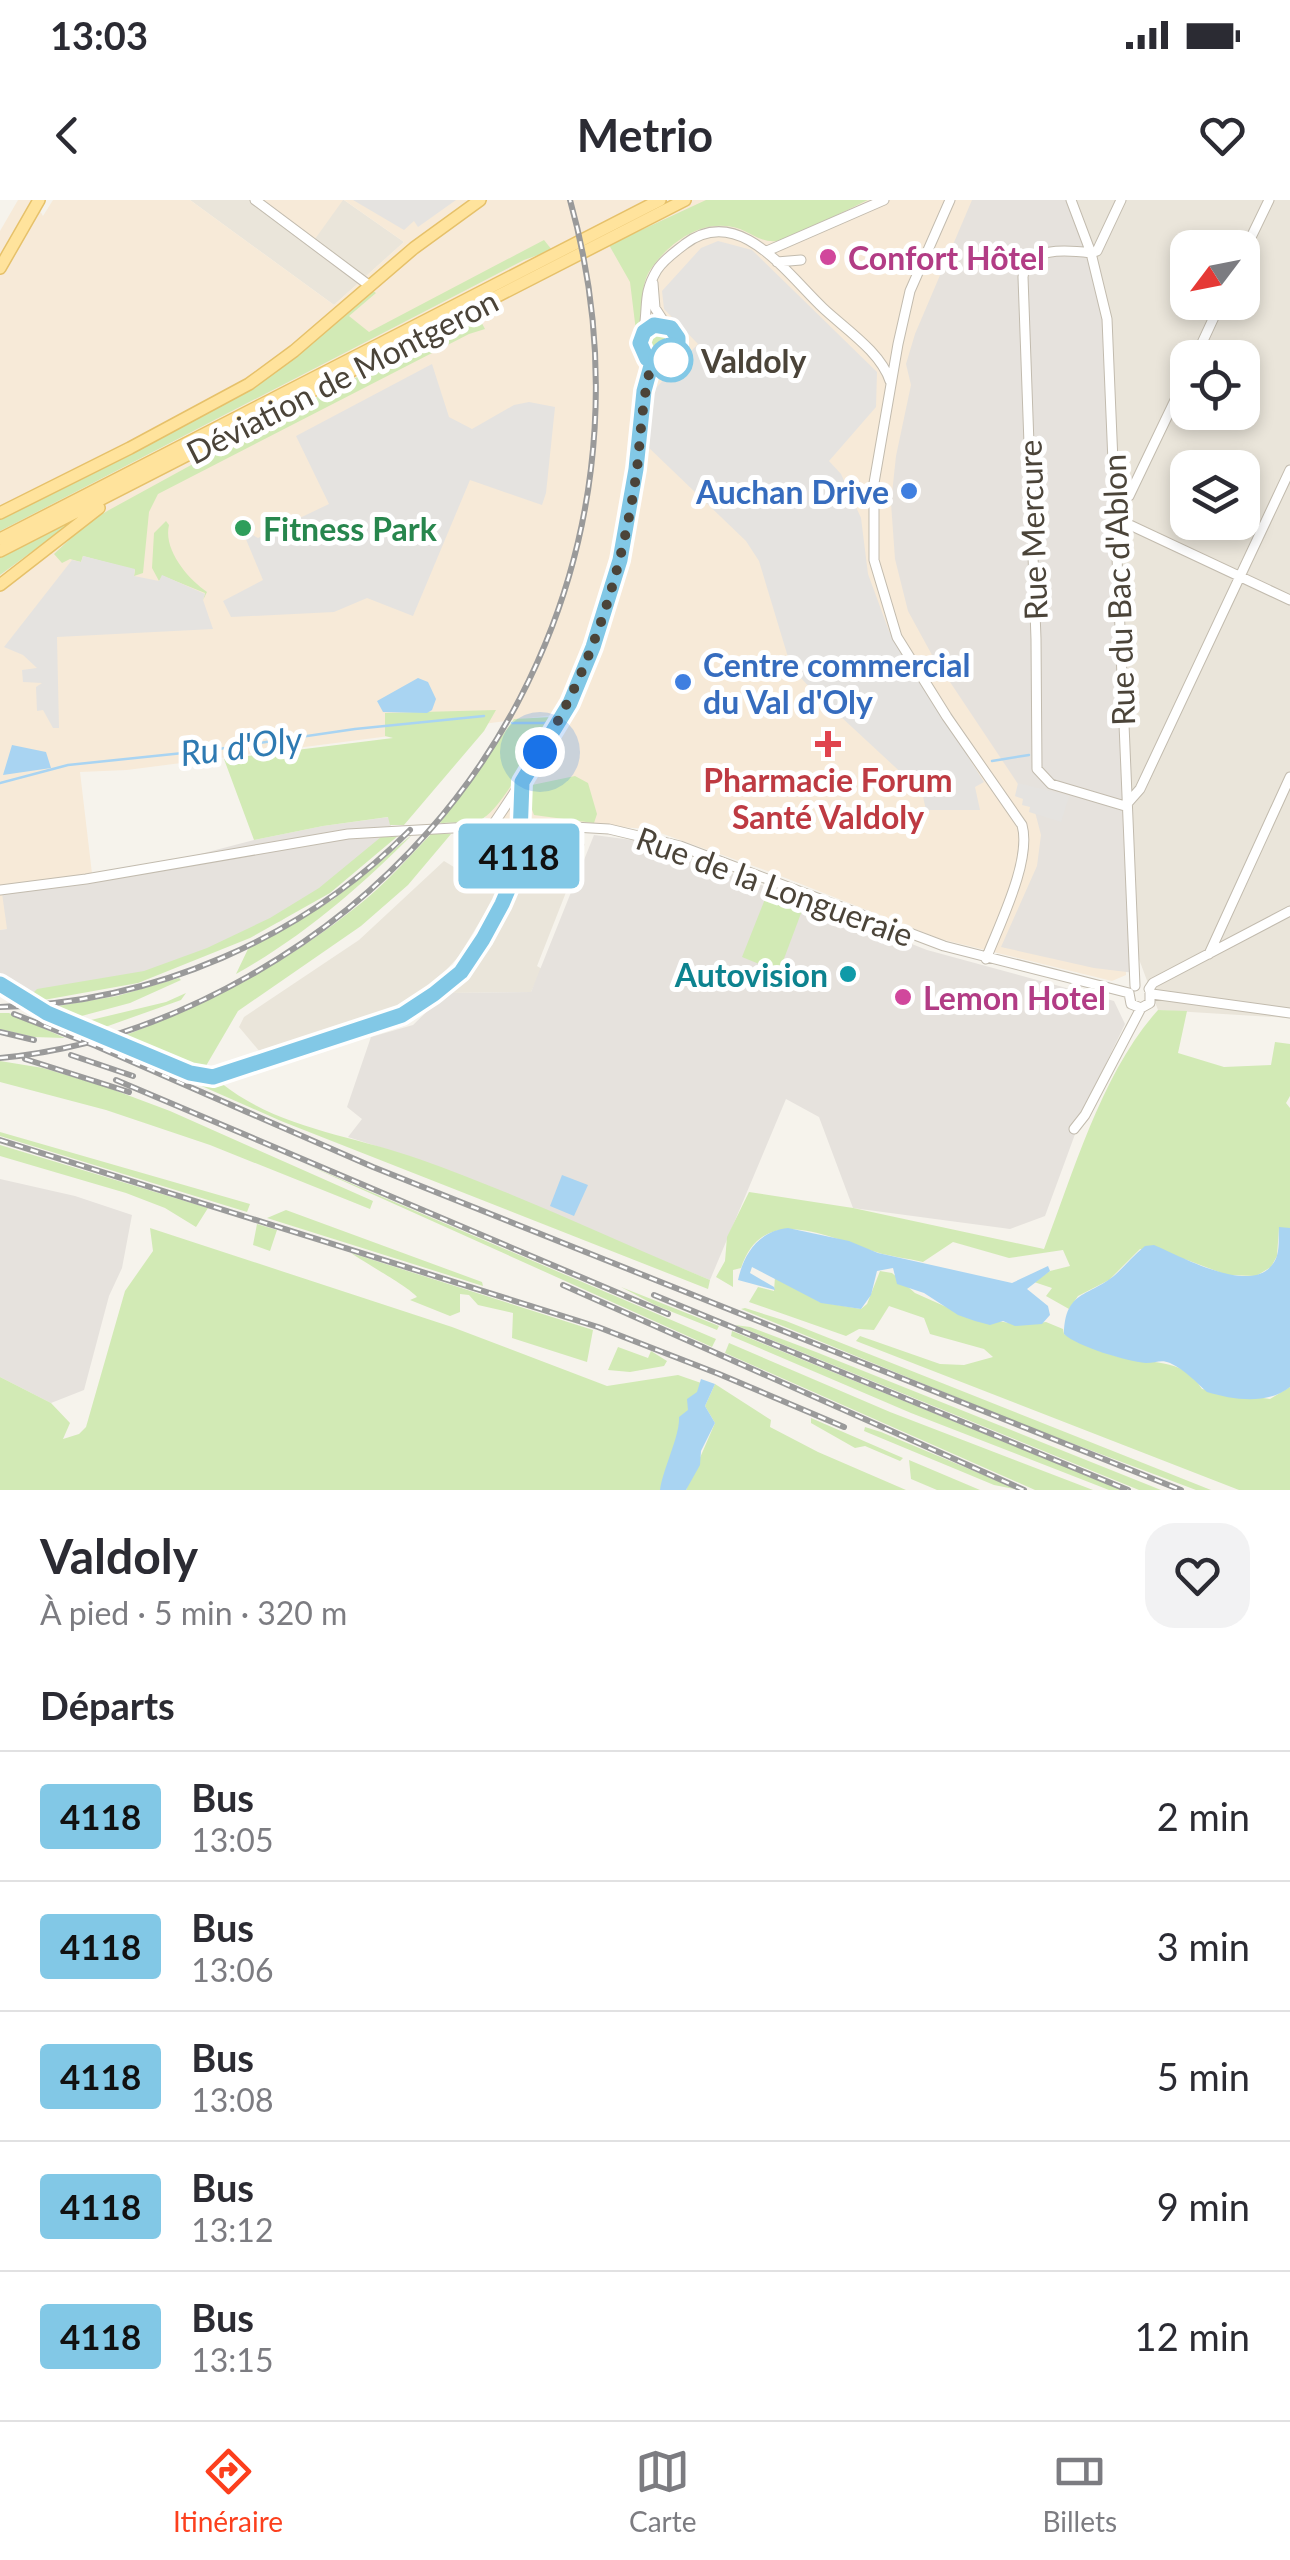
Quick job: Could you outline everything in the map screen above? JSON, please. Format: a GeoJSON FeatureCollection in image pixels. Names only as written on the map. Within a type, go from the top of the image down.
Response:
{"type":"FeatureCollection","features":[{"type":"Feature","properties":{"kind":"main road"},"geometry":{"type":"LineString","coordinates":[[0,252],[31,200]]}},
{"type":"Feature","properties":{"kind":"main road"},"geometry":{"type":"LineString","coordinates":[[0,268],[40,200]]}},
{"type":"Feature","properties":{"kind":"main road"},"geometry":{"type":"LineString","coordinates":[[0,513],[233,394],[294,351],[425,239],[480,200]]}},
{"type":"Feature","properties":{"kind":"main road","name":"Déviation de Montgeron"},"geometry":{"type":"LineString","coordinates":[[0,539],[660,200]]}},
{"type":"Feature","properties":{"kind":"main road","name":"Déviation de Montgeron"},"geometry":{"type":"LineString","coordinates":[[0,551],[684,200]]}},
{"type":"Feature","properties":{"kind":"main road"},"geometry":{"type":"LineString","coordinates":[[0,585],[128,486]]}},
{"type":"Feature","properties":{"kind":"street"},"geometry":{"type":"LineString","coordinates":[[255,200],[370,286]]}},
{"type":"Feature","properties":{"kind":"street"},"geometry":{"type":"LineString","coordinates":[[767,252],[884,200]]}},
{"type":"Feature","properties":{"kind":"street"},"geometry":{"type":"LineString","coordinates":[[950,200],[910,291],[874,483],[872,533],[877,574],[897,637],[1025,835],[1022,857],[986,959]]}},
{"type":"Feature","properties":{"kind":"street","name":"Rue du Bac d'Ablon"},"geometry":{"type":"LineString","coordinates":[[1071,200],[1091,253],[1107,319],[1132,990]]}},
{"type":"Feature","properties":{"kind":"street"},"geometry":{"type":"LineString","coordinates":[[1091,253],[1097,250],[1121,200]]}},
{"type":"Feature","properties":{"kind":"street"},"geometry":{"type":"LineString","coordinates":[[1255,230],[1269,200]]}},
{"type":"Feature","properties":{"kind":"street"},"geometry":{"type":"LineString","coordinates":[[654,276],[655,308],[678,338],[678,350],[666,362],[652,362],[640,349],[644,307],[654,276],[660,264],[698,234],[720,230],[740,235],[767,252],[865,347],[885,369],[891,384]]}},
{"type":"Feature","properties":{"kind":"street","name":"Rue Mercure"},"geometry":{"type":"LineString","coordinates":[[1091,253],[1034,256],[1026,262],[1023,277],[1037,769],[1051,784],[1126,806]]}},
{"type":"Feature","properties":{"kind":"street"},"geometry":{"type":"LineString","coordinates":[[777,262],[801,260]]}},
{"type":"Feature","properties":{"kind":"street"},"geometry":{"type":"LineString","coordinates":[[644,332],[654,325],[666,325]]}},
{"type":"Feature","properties":{"kind":"street"},"geometry":{"type":"LineString","coordinates":[[865,347],[896,355]]}},
{"type":"Feature","properties":{"kind":"street"},"geometry":{"type":"LineString","coordinates":[[519,864],[489,826],[522,782],[570,703],[610,594],[623,545],[644,391],[652,362]]}},
{"type":"Feature","properties":{"kind":"street"},"geometry":{"type":"LineString","coordinates":[[1170,411],[1129,496],[1116,513],[1290,600]]}},
{"type":"Feature","properties":{"kind":"street"},"geometry":{"type":"LineString","coordinates":[[1126,806],[1140,789],[1290,470]]}},
{"type":"Feature","properties":{"kind":"street"},"geometry":{"type":"LineString","coordinates":[[1124,780],[1145,777]]}},
{"type":"Feature","properties":{"kind":"street"},"geometry":{"type":"LineString","coordinates":[[1209,954],[1290,777]]}},
{"type":"Feature","properties":{"kind":"street"},"geometry":{"type":"LineString","coordinates":[[519,864],[522,782]]}},
{"type":"Feature","properties":{"kind":"street","name":"Rue de la Longueraie"},"geometry":{"type":"LineString","coordinates":[[0,890],[348,834],[521,824],[609,828],[680,846],[895,930],[986,959],[1132,990]]}},
{"type":"Feature","properties":{"kind":"street"},"geometry":{"type":"LineString","coordinates":[[0,984],[27,1002],[190,1073],[220,1076],[402,1015],[434,994],[461,972],[502,904],[519,864],[536,841],[557,826]]}},
{"type":"Feature","properties":{"kind":"street"},"geometry":{"type":"LineString","coordinates":[[1290,911],[1209,954],[1150,992],[1148,1006],[1131,1004],[1132,990],[1142,985],[1150,992],[1290,1013]]}},
{"type":"Feature","properties":{"kind":"street"},"geometry":{"type":"LineString","coordinates":[[1074,1129],[1141,1008]]}},
{"type":"Feature","properties":{"kind":"shaded area"},"geometry":{"type":"Polygon","coordinates":[[[18,200],[34,200],[43,216],[53,200],[190,200],[334,305],[404,242],[344,200],[1067,200],[1118,519],[1126,975],[1112,981],[940,939],[649,829],[485,818],[552,715],[127,770],[80,772],[93,882],[0,930],[0,231],[18,200]]]}},
{"type":"Feature","properties":{"kind":"shaded area"},"geometry":{"type":"Polygon","coordinates":[[[190,200],[344,200],[404,242],[334,305],[190,200]]]}},
{"type":"Feature","properties":{"kind":"shaded area"},"geometry":{"type":"Polygon","coordinates":[[[261,200],[343,200],[315,239],[261,200]]]}},
{"type":"Feature","properties":{"kind":"shaded area"},"geometry":{"type":"Polygon","coordinates":[[[353,200],[456,200],[418,227],[414,221],[404,230],[353,200]]]}},
{"type":"Feature","properties":{"kind":"shaded area"},"geometry":{"type":"Polygon","coordinates":[[[972,200],[1070,200],[1106,318],[1117,678],[1130,837],[1135,973],[1001,947],[1037,866],[1041,835],[1034,808],[932,655],[908,611],[895,559],[891,503],[911,385],[906,364],[972,200]]]}},
{"type":"Feature","properties":{"kind":"shaded area"},"geometry":{"type":"Polygon","coordinates":[[[1067,200],[1290,200],[1290,1018],[1158,1010],[1124,919],[1067,200]]]}},
{"type":"Feature","properties":{"kind":"shaded area"},"geometry":{"type":"Polygon","coordinates":[[[718,241],[752,250],[877,372],[876,407],[829,461],[841,474],[861,518],[868,574],[889,631],[984,782],[975,787],[980,810],[926,810],[922,792],[812,690],[791,667],[759,561],[746,541],[646,445],[652,392],[698,344],[664,309],[662,291],[701,248],[718,241]]]}},
{"type":"Feature","properties":{"kind":"shaded area"},"geometry":{"type":"Polygon","coordinates":[[[432,364],[449,417],[472,429],[514,405],[529,402],[555,407],[542,505],[470,480],[413,616],[367,598],[334,612],[231,617],[223,601],[263,580],[245,537],[251,534],[258,538],[329,504],[296,436],[432,364]]]}},
{"type":"Feature","properties":{"kind":"shaded area"},"geometry":{"type":"Polygon","coordinates":[[[83,556],[135,569],[134,576],[159,581],[162,575],[205,594],[203,600],[213,629],[57,637],[59,728],[53,728],[43,710],[37,711],[36,687],[42,683],[23,682],[22,670],[37,668],[23,655],[4,647],[72,560],[81,562],[83,556]]]}},
{"type":"Feature","properties":{"kind":"shaded area"},"geometry":{"type":"Polygon","coordinates":[[[1018,783],[1069,796],[1061,822],[1029,812],[1030,807],[1022,805],[1023,799],[1015,796],[1018,783]]]}},
{"type":"Feature","properties":{"kind":"shaded area"},"geometry":{"type":"Polygon","coordinates":[[[389,817],[393,837],[281,921],[138,978],[31,996],[27,1003],[0,997],[0,930],[7,929],[2,893],[93,882],[254,840],[389,817]]]}},
{"type":"Feature","properties":{"kind":"shaded area"},"geometry":{"type":"Polygon","coordinates":[[[579,835],[578,842],[585,844],[537,966],[542,969],[531,992],[446,993],[482,958],[534,862],[556,841],[579,835]]]}},
{"type":"Feature","properties":{"kind":"shaded area"},"geometry":{"type":"Polygon","coordinates":[[[594,835],[640,841],[713,866],[927,950],[1114,1001],[1125,1024],[1085,1107],[1045,1216],[1010,1229],[853,1208],[819,1117],[786,1099],[710,1280],[420,1160],[348,1137],[362,1119],[347,1107],[371,1037],[413,1025],[446,993],[531,992],[594,835]]]}},
{"type":"Feature","properties":{"kind":"shaded area"},"geometry":{"type":"Polygon","coordinates":[[[444,861],[497,893],[459,956],[435,982],[382,1015],[260,1052],[239,1027],[244,1017],[359,940],[444,861]]]}},
{"type":"Feature","properties":{"kind":"shaded area"},"geometry":{"type":"Polygon","coordinates":[[[0,1179],[75,1196],[132,1215],[122,1268],[109,1296],[84,1390],[51,1403],[0,1377],[0,1179]]]}},
{"type":"Feature","properties":{"kind":"green space"},"geometry":{"type":"Polygon","coordinates":[[[706,200],[868,200],[777,241],[727,226],[703,228],[680,239],[648,274],[636,331],[630,282],[609,245],[706,200]]]}},
{"type":"Feature","properties":{"kind":"green space"},"geometry":{"type":"Polygon","coordinates":[[[544,240],[552,250],[524,260],[0,531],[0,518],[249,389],[372,290],[376,293],[349,316],[369,332],[544,240]]]}},
{"type":"Feature","properties":{"kind":"green space"},"geometry":{"type":"Polygon","coordinates":[[[478,316],[485,329],[158,494],[149,512],[143,573],[134,576],[135,570],[83,556],[81,562],[70,559],[62,563],[54,554],[87,523],[109,510],[286,413],[478,316]]]}},
{"type":"Feature","properties":{"kind":"green space"},"geometry":{"type":"Polygon","coordinates":[[[659,330],[669,334],[673,344],[669,354],[659,358],[649,354],[645,344],[649,334],[659,330]]]}},
{"type":"Feature","properties":{"kind":"green space"},"geometry":{"type":"Polygon","coordinates":[[[75,520],[0,575],[0,558],[75,520]]]}},
{"type":"Feature","properties":{"kind":"green space"},"geometry":{"type":"Polygon","coordinates":[[[166,521],[173,554],[192,580],[207,592],[203,600],[205,593],[163,576],[159,581],[152,568],[154,533],[166,521]]]}},
{"type":"Feature","properties":{"kind":"green space"},"geometry":{"type":"Polygon","coordinates":[[[496,710],[484,731],[404,825],[390,825],[388,817],[254,840],[224,759],[393,738],[385,736],[385,713],[496,710]]]}},
{"type":"Feature","properties":{"kind":"green space"},"geometry":{"type":"Polygon","coordinates":[[[552,717],[509,789],[489,814],[476,821],[440,823],[514,719],[552,717]]]}},
{"type":"Feature","properties":{"kind":"green space"},"geometry":{"type":"Polygon","coordinates":[[[575,776],[588,783],[597,814],[594,823],[534,815],[526,793],[532,785],[575,776]]]}},
{"type":"Feature","properties":{"kind":"green space"},"geometry":{"type":"Polygon","coordinates":[[[578,830],[579,835],[547,850],[515,895],[512,892],[533,854],[548,839],[578,830]]]}},
{"type":"Feature","properties":{"kind":"green space"},"geometry":{"type":"Polygon","coordinates":[[[414,833],[330,910],[236,974],[248,949],[334,899],[414,833]]]}},
{"type":"Feature","properties":{"kind":"green space"},"geometry":{"type":"Polygon","coordinates":[[[432,833],[451,834],[408,885],[361,926],[238,1011],[203,1071],[116,1039],[213,997],[301,947],[370,896],[432,833]]]}},
{"type":"Feature","properties":{"kind":"green space"},"geometry":{"type":"Polygon","coordinates":[[[399,835],[330,893],[250,938],[138,983],[38,1001],[32,994],[37,989],[144,971],[207,948],[270,918],[319,888],[381,837],[399,835]]]}},
{"type":"Feature","properties":{"kind":"green space"},"geometry":{"type":"Polygon","coordinates":[[[767,894],[803,908],[779,972],[742,957],[767,894]]]}},
{"type":"Feature","properties":{"kind":"green space"},"geometry":{"type":"Polygon","coordinates":[[[179,978],[130,1003],[74,1018],[46,1008],[117,996],[179,978]]]}},
{"type":"Feature","properties":{"kind":"green space"},"geometry":{"type":"Polygon","coordinates":[[[186,993],[181,1000],[94,1031],[90,1024],[91,1020],[166,1002],[186,993]]]}},
{"type":"Feature","properties":{"kind":"green space"},"geometry":{"type":"Polygon","coordinates":[[[1158,1010],[1187,1011],[1178,1053],[1224,1067],[1271,1065],[1275,1042],[1290,1044],[1290,1096],[1286,1103],[1290,1108],[1290,1228],[1279,1228],[1277,1256],[1271,1267],[1256,1276],[1227,1275],[1140,1249],[1109,1280],[1078,1296],[1069,1309],[1046,1296],[1052,1288],[1034,1282],[1050,1271],[1070,1266],[1063,1250],[1009,1258],[953,1242],[923,1262],[882,1254],[819,1233],[781,1230],[765,1235],[751,1248],[741,1268],[733,1270],[733,1287],[716,1277],[725,1261],[727,1237],[749,1192],[853,1208],[1044,1249],[1105,1092],[1138,1035],[1158,1010]]]}},
{"type":"Feature","properties":{"kind":"green space"},"geometry":{"type":"Polygon","coordinates":[[[0,1013],[9,1013],[65,1038],[34,1037],[0,1029],[0,1013]]]}},
{"type":"Feature","properties":{"kind":"green space"},"geometry":{"type":"Polygon","coordinates":[[[104,1043],[204,1085],[221,1083],[291,1121],[419,1159],[493,1187],[710,1280],[708,1289],[281,1121],[104,1043]]]}},
{"type":"Feature","properties":{"kind":"green space"},"geometry":{"type":"Polygon","coordinates":[[[0,1061],[43,1068],[170,1111],[373,1201],[370,1209],[210,1145],[106,1110],[0,1082],[0,1061]]]}},
{"type":"Feature","properties":{"kind":"green space"},"geometry":{"type":"Polygon","coordinates":[[[0,1132],[250,1204],[247,1212],[0,1136],[0,1132]]]}},
{"type":"Feature","properties":{"kind":"green space"},"geometry":{"type":"Polygon","coordinates":[[[0,1145],[208,1208],[196,1227],[165,1208],[126,1193],[0,1156],[0,1145]]]}},
{"type":"Feature","properties":{"kind":"green space"},"geometry":{"type":"Polygon","coordinates":[[[303,1163],[716,1339],[712,1347],[303,1163]]]}},
{"type":"Feature","properties":{"kind":"green space"},"geometry":{"type":"Polygon","coordinates":[[[286,1210],[482,1282],[483,1286],[267,1218],[286,1210]]]}},
{"type":"Feature","properties":{"kind":"green space"},"geometry":{"type":"Polygon","coordinates":[[[257,1224],[277,1230],[270,1251],[253,1245],[257,1224]]]}},
{"type":"Feature","properties":{"kind":"green space"},"geometry":{"type":"Polygon","coordinates":[[[150,1228],[452,1327],[607,1386],[678,1375],[704,1384],[664,1490],[0,1490],[0,1377],[51,1403],[70,1423],[63,1439],[79,1434],[86,1427],[125,1291],[153,1251],[150,1228]]]}},
{"type":"Feature","properties":{"kind":"green space"},"geometry":{"type":"Polygon","coordinates":[[[351,1253],[593,1330],[587,1362],[512,1338],[513,1313],[478,1305],[469,1295],[460,1294],[460,1312],[450,1316],[410,1300],[417,1297],[351,1253]]]}},
{"type":"Feature","properties":{"kind":"green space"},"geometry":{"type":"Polygon","coordinates":[[[880,1271],[892,1273],[915,1293],[962,1314],[1019,1325],[1046,1322],[1109,1354],[1175,1366],[1194,1378],[1202,1389],[1270,1399],[1290,1387],[1290,1490],[1239,1490],[856,1341],[860,1336],[940,1364],[964,1365],[993,1357],[984,1349],[930,1334],[924,1318],[889,1306],[874,1330],[859,1329],[846,1336],[749,1302],[758,1287],[774,1291],[775,1277],[820,1302],[861,1309],[867,1304],[880,1271]]]}},
{"type":"Feature","properties":{"kind":"green space"},"geometry":{"type":"Polygon","coordinates":[[[621,1287],[719,1326],[717,1330],[621,1287]]]}},
{"type":"Feature","properties":{"kind":"green space"},"geometry":{"type":"Polygon","coordinates":[[[741,1309],[1211,1490],[1196,1490],[1029,1427],[741,1309]]]}},
{"type":"Feature","properties":{"kind":"green space"},"geometry":{"type":"Polygon","coordinates":[[[735,1325],[816,1352],[1161,1490],[1139,1490],[735,1325]]]}},
{"type":"Feature","properties":{"kind":"green space"},"geometry":{"type":"Polygon","coordinates":[[[732,1331],[1122,1490],[1109,1490],[911,1413],[731,1336],[732,1331]]]}},
{"type":"Feature","properties":{"kind":"green space"},"geometry":{"type":"Polygon","coordinates":[[[729,1343],[890,1412],[1093,1490],[1035,1490],[725,1353],[729,1343]]]}},
{"type":"Feature","properties":{"kind":"green space"},"geometry":{"type":"Polygon","coordinates":[[[618,1347],[648,1358],[651,1351],[667,1361],[664,1366],[630,1372],[608,1370],[618,1347]]]}},
{"type":"Feature","properties":{"kind":"green space"},"geometry":{"type":"Polygon","coordinates":[[[715,1384],[771,1420],[770,1427],[906,1490],[686,1490],[715,1423],[705,1406],[715,1384]]]}},
{"type":"Feature","properties":{"kind":"green space"},"geometry":{"type":"Polygon","coordinates":[[[811,1418],[903,1458],[900,1461],[865,1446],[855,1448],[811,1423],[811,1418]]]}},
{"type":"Feature","properties":{"kind":"green space"},"geometry":{"type":"Polygon","coordinates":[[[865,1427],[1019,1490],[994,1485],[864,1431],[865,1427]]]}},
{"type":"Feature","properties":{"kind":"green space"},"geometry":{"type":"Polygon","coordinates":[[[909,1460],[980,1490],[937,1490],[911,1479],[909,1460]]]}},
{"type":"Feature","properties":{"kind":"water"},"geometry":{"type":"Polygon","coordinates":[[[418,678],[428,682],[436,699],[432,710],[383,712],[377,701],[418,678]]]}},
{"type":"Feature","properties":{"kind":"water"},"geometry":{"type":"Polygon","coordinates":[[[12,745],[46,752],[51,768],[3,775],[12,745]]]}},
{"type":"Feature","properties":{"kind":"water"},"geometry":{"type":"Polygon","coordinates":[[[562,1175],[588,1185],[574,1216],[550,1206],[562,1175]]]}},
{"type":"Feature","properties":{"kind":"water"},"geometry":{"type":"Polygon","coordinates":[[[1279,1227],[1290,1228],[1290,1387],[1281,1393],[1250,1399],[1217,1395],[1207,1392],[1170,1363],[1146,1363],[1115,1356],[1064,1334],[1065,1320],[1074,1302],[1115,1275],[1145,1246],[1154,1245],[1214,1270],[1248,1276],[1262,1273],[1275,1261],[1279,1227]]]}},
{"type":"Feature","properties":{"kind":"water"},"geometry":{"type":"Polygon","coordinates":[[[788,1228],[1012,1283],[1048,1266],[1050,1271],[1027,1289],[1048,1306],[1050,1315],[1042,1324],[1015,1326],[1003,1321],[990,1325],[975,1321],[924,1293],[897,1284],[893,1268],[877,1271],[871,1295],[861,1309],[821,1303],[752,1267],[750,1273],[775,1290],[738,1280],[754,1245],[769,1234],[788,1228]]]}},
{"type":"Feature","properties":{"kind":"water"},"geometry":{"type":"Polygon","coordinates":[[[701,1379],[715,1384],[705,1406],[715,1423],[701,1451],[700,1465],[686,1490],[660,1490],[679,1417],[688,1410],[687,1399],[697,1392],[701,1379]]]}},
{"type":"Feature","properties":{"kind":"waterway","name":"Ru d'Oly"},"geometry":{"type":"LineString","coordinates":[[0,783],[68,765],[484,716]]}},
{"type":"Feature","properties":{"kind":"waterway","name":"Ru d'Oly"},"geometry":{"type":"LineString","coordinates":[[512,723],[548,723]]}},
{"type":"Feature","properties":{"kind":"waterway","name":"Ru d'Oly"},"geometry":{"type":"LineString","coordinates":[[992,761],[1029,755]]}},
{"type":"Feature","properties":{"kind":"railway"},"geometry":{"type":"LineString","coordinates":[[0,1058],[65,1048],[129,1030],[190,1006],[249,976],[346,911],[428,832],[495,743],[545,644],[579,538],[595,428],[592,314],[570,200]]}},
{"type":"Feature","properties":{"kind":"railway"},"geometry":{"type":"LineString","coordinates":[[0,1007],[57,1003],[113,993],[222,958],[322,903],[368,869],[410,830]]}},
{"type":"Feature","properties":{"kind":"railway"},"geometry":{"type":"LineString","coordinates":[[14,1014],[373,1167],[1181,1490]]}},
{"type":"Feature","properties":{"kind":"railway"},"geometry":{"type":"LineString","coordinates":[[0,1032],[34,1040]]}},
{"type":"Feature","properties":{"kind":"railway"},"geometry":{"type":"LineString","coordinates":[[71,1055],[133,1076]]}},
{"type":"Feature","properties":{"kind":"railway"},"geometry":{"type":"LineString","coordinates":[[25,1059],[129,1092]]}},
{"type":"Feature","properties":{"kind":"railway"},"geometry":{"type":"LineString","coordinates":[[116,1080],[668,1314]]}},
{"type":"Feature","properties":{"kind":"railway"},"geometry":{"type":"LineString","coordinates":[[0,1140],[598,1327],[844,1427]]}},
{"type":"Feature","properties":{"kind":"railway"},"geometry":{"type":"LineString","coordinates":[[563,1285],[1024,1490]]}},
{"type":"Feature","properties":{"kind":"railway"},"geometry":{"type":"LineString","coordinates":[[654,1295],[1128,1490]]}},
{"type":"Feature","properties":{"kind":"bus line","name":"4118"},"geometry":{"type":"LineString","coordinates":[[0,984],[47,1013],[190,1073],[213,1077],[402,1015],[461,972],[502,904],[519,864],[522,782],[570,703],[593,647],[620,560],[636,469],[644,391],[652,362],[666,362],[678,350],[678,338],[671,328],[654,325],[644,332],[640,349],[647,359]]}},
{"type":"Feature","properties":{"kind":"place","name":"Confort Hôtel"},"geometry":{"type":"Point","coordinates":[828,257]}},
{"type":"Feature","properties":{"kind":"place","name":"Valdoly"},"geometry":{"type":"Point","coordinates":[671,360]}},
{"type":"Feature","properties":{"kind":"place","name":"Auchan Drive"},"geometry":{"type":"Point","coordinates":[909,491]}},
{"type":"Feature","properties":{"kind":"place","name":"Fitness Park"},"geometry":{"type":"Point","coordinates":[243,528]}},
{"type":"Feature","properties":{"kind":"place","name":"Centre commercial du Val d'Oly"},"geometry":{"type":"Point","coordinates":[683,682]}},
{"type":"Feature","properties":{"kind":"place","name":"Pharmacie Forum Santé Valdoly"},"geometry":{"type":"Point","coordinates":[828,744]}},
{"type":"Feature","properties":{"kind":"place","name":"Autovision"},"geometry":{"type":"Point","coordinates":[848,974]}},
{"type":"Feature","properties":{"kind":"place","name":"Lemon Hotel"},"geometry":{"type":"Point","coordinates":[903,997]}},
{"type":"Feature","properties":{"kind":"route"},"geometry":{"type":"LineString","coordinates":[[540,752],[570,703],[593,647],[620,560],[636,469],[644,391],[652,362],[671,360]]}}]}
